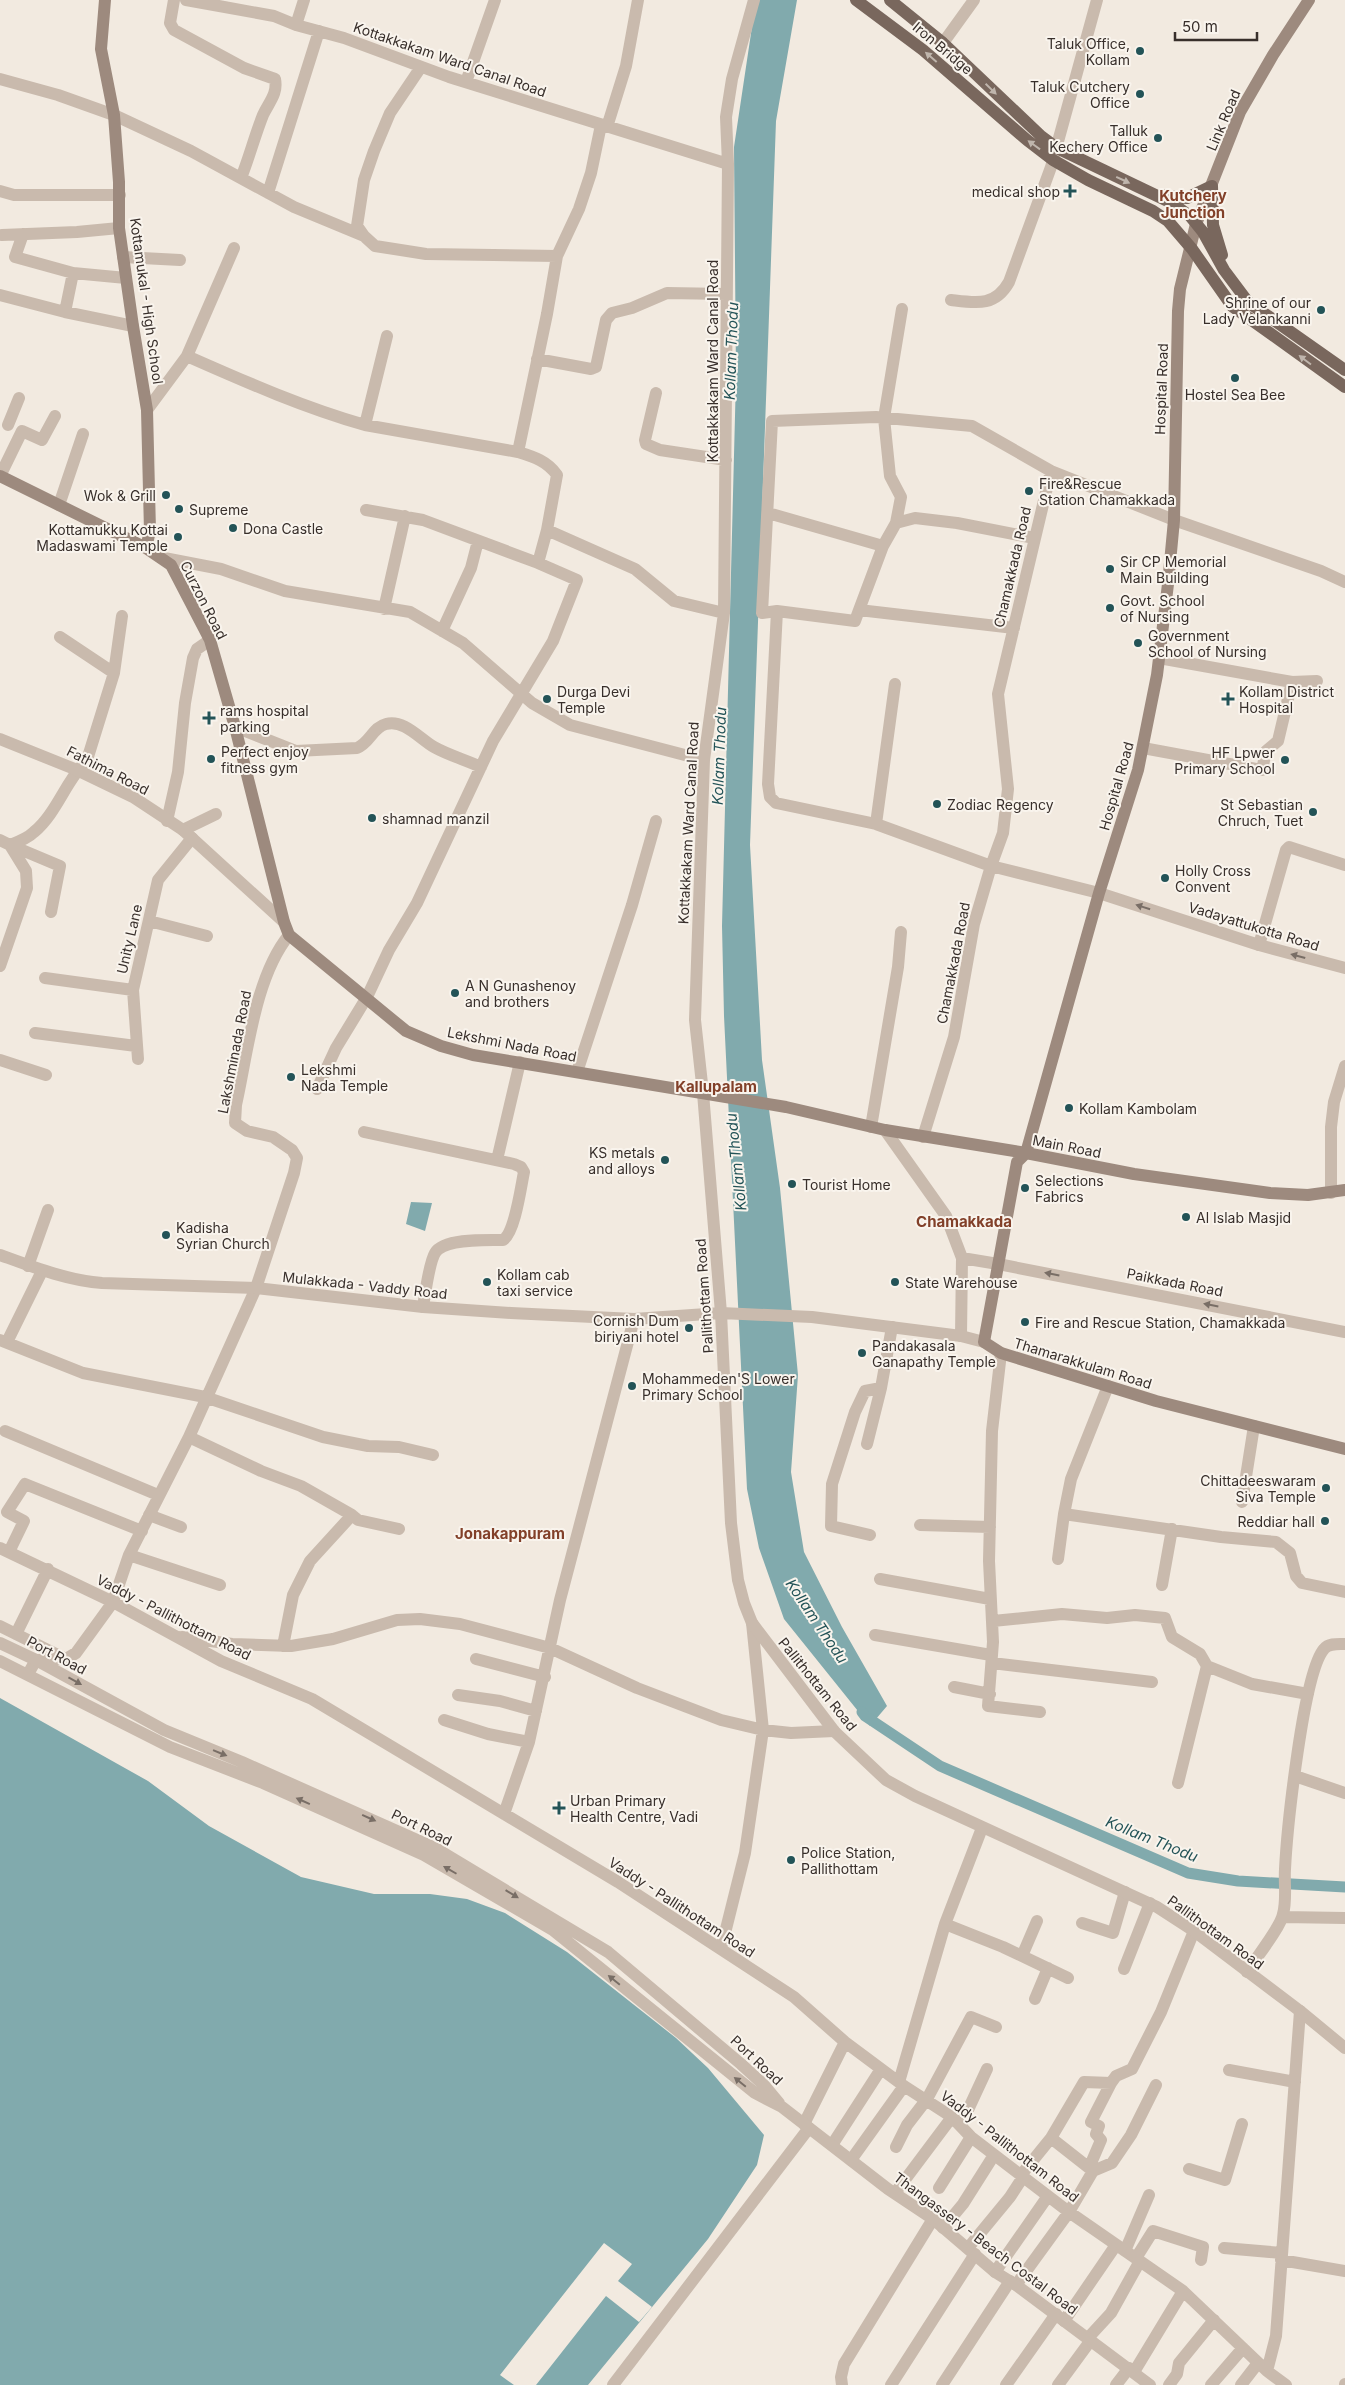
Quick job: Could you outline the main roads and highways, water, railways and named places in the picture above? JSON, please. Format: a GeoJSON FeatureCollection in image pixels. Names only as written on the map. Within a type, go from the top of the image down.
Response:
{"type":"FeatureCollection","features":[{"type":"Feature","properties":{"kind":"main road","name":"Kottamukal - High School"},"geometry":{"type":"LineString","coordinates":[[105,0],[101,49],[114,115],[120,195],[119,228],[133,326],[148,410],[150,531],[146,548]]}},
{"type":"Feature","properties":{"kind":"main road","name":"Iron Bridge"},"geometry":{"type":"LineString","coordinates":[[856,0],[924,50],[1007,123],[1055,154]]}},
{"type":"Feature","properties":{"kind":"main road","name":"Iron Bridge"},"geometry":{"type":"LineString","coordinates":[[890,0],[943,43],[1041,136],[1055,154]]}},
{"type":"Feature","properties":{"kind":"main road","name":"Link Road"},"geometry":{"type":"LineString","coordinates":[[1196,224],[1240,112],[1273,55],[1309,0]]}},
{"type":"Feature","properties":{"kind":"main road"},"geometry":{"type":"LineString","coordinates":[[1055,154],[1153,194],[1172,203],[1190,216],[1224,270],[1248,302],[1345,370]]}},
{"type":"Feature","properties":{"kind":"main road"},"geometry":{"type":"LineString","coordinates":[[1055,154],[1088,180],[1152,211],[1168,221],[1190,247],[1232,306],[1345,387]]}},
{"type":"Feature","properties":{"kind":"main road"},"geometry":{"type":"LineString","coordinates":[[1153,194],[1187,198],[1212,186],[1213,224],[1224,270]]}},
{"type":"Feature","properties":{"kind":"main road","name":"Hospital Road"},"geometry":{"type":"LineString","coordinates":[[984,1342],[1017,1162],[1026,1152],[1099,893],[1144,748],[1159,658],[1174,520],[1180,289],[1196,224]]}},
{"type":"Feature","properties":{"kind":"main road","name":"Curzon Road"},"geometry":{"type":"LineString","coordinates":[[0,476],[146,548],[164,558],[171,565],[210,640],[235,727],[284,922],[289,935]]}},
{"type":"Feature","properties":{"kind":"main road","name":"Lekshmi Nada Road"},"geometry":{"type":"LineString","coordinates":[[289,935],[368,997],[406,1031],[441,1046],[472,1054],[786,1107]]}},
{"type":"Feature","properties":{"kind":"main road","name":"Main Road"},"geometry":{"type":"LineString","coordinates":[[786,1107],[885,1130],[1026,1152],[1134,1174],[1270,1193],[1308,1195],[1345,1190]]}},
{"type":"Feature","properties":{"kind":"main road","name":"Thamarakkulam Road"},"geometry":{"type":"LineString","coordinates":[[984,1342],[1001,1352],[1108,1386],[1345,1449]]}},
{"type":"Feature","properties":{"kind":"water"},"geometry":{"type":"Polygon","coordinates":[[[756,0],[797,0],[776,121],[750,845],[762,1060],[780,1188],[798,1375],[791,1472],[804,1552],[842,1627],[887,1706],[870,1726],[784,1619],[759,1548],[747,1489],[724,1016],[722,926],[736,377],[734,147],[756,0]]]}},
{"type":"Feature","properties":{"kind":"water"},"geometry":{"type":"Polygon","coordinates":[[[411,1202],[432,1203],[425,1231],[406,1224],[411,1202]]]}},
{"type":"Feature","properties":{"kind":"water"},"geometry":{"type":"Polygon","coordinates":[[[0,1698],[148,1781],[209,1826],[301,1877],[374,1894],[430,1894],[467,1899],[505,1913],[567,1952],[676,2038],[708,2068],[764,2135],[757,2165],[708,2239],[588,2385],[0,2385],[0,1698]]]}},
{"type":"Feature","properties":{"kind":"waterway","name":"Kollam Thodu"},"geometry":{"type":"LineString","coordinates":[[862,1712],[865,1716],[940,1766],[1188,1873],[1238,1881],[1345,1887]]}},
{"type":"Feature","properties":{"kind":"place","name":"Taluk Office, Kollam"},"geometry":{"type":"Point","coordinates":[1140,51]}},
{"type":"Feature","properties":{"kind":"place","name":"Taluk Cutchery Office"},"geometry":{"type":"Point","coordinates":[1140,94]}},
{"type":"Feature","properties":{"kind":"place","name":"Talluk Kechery Office"},"geometry":{"type":"Point","coordinates":[1158,138]}},
{"type":"Feature","properties":{"kind":"place","name":"medical shop"},"geometry":{"type":"Point","coordinates":[1070,191]}},
{"type":"Feature","properties":{"kind":"place","name":"Shrine of our Lady Velankanni"},"geometry":{"type":"Point","coordinates":[1321,310]}},
{"type":"Feature","properties":{"kind":"place","name":"Hostel Sea Bee"},"geometry":{"type":"Point","coordinates":[1235,378]}},
{"type":"Feature","properties":{"kind":"place","name":"Fire&Rescue Station Chamakkada"},"geometry":{"type":"Point","coordinates":[1029,491]}},
{"type":"Feature","properties":{"kind":"place","name":"Wok & Grill"},"geometry":{"type":"Point","coordinates":[166,495]}},
{"type":"Feature","properties":{"kind":"place","name":"Supreme"},"geometry":{"type":"Point","coordinates":[179,509]}},
{"type":"Feature","properties":{"kind":"place","name":"Dona Castle"},"geometry":{"type":"Point","coordinates":[233,528]}},
{"type":"Feature","properties":{"kind":"place","name":"Kottamukku Kottai Madaswami Temple"},"geometry":{"type":"Point","coordinates":[178,537]}},
{"type":"Feature","properties":{"kind":"place","name":"Sir CP Memorial Main Building"},"geometry":{"type":"Point","coordinates":[1110,569]}},
{"type":"Feature","properties":{"kind":"place","name":"Govt. School of Nursing"},"geometry":{"type":"Point","coordinates":[1110,608]}},
{"type":"Feature","properties":{"kind":"place","name":"Government School of Nursing"},"geometry":{"type":"Point","coordinates":[1138,643]}},
{"type":"Feature","properties":{"kind":"place","name":"Durga Devi Temple"},"geometry":{"type":"Point","coordinates":[547,699]}},
{"type":"Feature","properties":{"kind":"place","name":"Kollam District Hospital"},"geometry":{"type":"Point","coordinates":[1228,699]}},
{"type":"Feature","properties":{"kind":"place","name":"rams hospital parking"},"geometry":{"type":"Point","coordinates":[209,718]}},
{"type":"Feature","properties":{"kind":"place","name":"Perfect enjoy fitness gym"},"geometry":{"type":"Point","coordinates":[211,759]}},
{"type":"Feature","properties":{"kind":"place","name":"HF Lpwer Primary School"},"geometry":{"type":"Point","coordinates":[1285,760]}},
{"type":"Feature","properties":{"kind":"place","name":"Zodiac Regency"},"geometry":{"type":"Point","coordinates":[937,804]}},
{"type":"Feature","properties":{"kind":"place","name":"St Sebastian Chruch, Tuet"},"geometry":{"type":"Point","coordinates":[1313,812]}},
{"type":"Feature","properties":{"kind":"place","name":"shamnad manzil"},"geometry":{"type":"Point","coordinates":[372,818]}},
{"type":"Feature","properties":{"kind":"place","name":"Holly Cross Convent"},"geometry":{"type":"Point","coordinates":[1165,878]}},
{"type":"Feature","properties":{"kind":"place","name":"A N Gunashenoy and brothers"},"geometry":{"type":"Point","coordinates":[455,993]}},
{"type":"Feature","properties":{"kind":"place","name":"Lekshmi Nada Temple"},"geometry":{"type":"Point","coordinates":[291,1077]}},
{"type":"Feature","properties":{"kind":"place","name":"Kollam Kambolam"},"geometry":{"type":"Point","coordinates":[1069,1108]}},
{"type":"Feature","properties":{"kind":"place","name":"KS metals and alloys"},"geometry":{"type":"Point","coordinates":[665,1160]}},
{"type":"Feature","properties":{"kind":"place","name":"Tourist Home"},"geometry":{"type":"Point","coordinates":[792,1184]}},
{"type":"Feature","properties":{"kind":"place","name":"Selections Fabrics"},"geometry":{"type":"Point","coordinates":[1025,1188]}},
{"type":"Feature","properties":{"kind":"place","name":"Al Islab Masjid"},"geometry":{"type":"Point","coordinates":[1186,1217]}},
{"type":"Feature","properties":{"kind":"place","name":"Kadisha Syrian Church"},"geometry":{"type":"Point","coordinates":[166,1235]}},
{"type":"Feature","properties":{"kind":"place","name":"Kollam cab taxi service"},"geometry":{"type":"Point","coordinates":[487,1282]}},
{"type":"Feature","properties":{"kind":"place","name":"State Warehouse"},"geometry":{"type":"Point","coordinates":[895,1282]}},
{"type":"Feature","properties":{"kind":"place","name":"Fire and Rescue Station, Chamakkada"},"geometry":{"type":"Point","coordinates":[1025,1322]}},
{"type":"Feature","properties":{"kind":"place","name":"Cornish Dum biriyani hotel"},"geometry":{"type":"Point","coordinates":[689,1328]}},
{"type":"Feature","properties":{"kind":"place","name":"Pandakasala Ganapathy Temple"},"geometry":{"type":"Point","coordinates":[862,1353]}},
{"type":"Feature","properties":{"kind":"place","name":"Mohammeden'S Lower Primary School"},"geometry":{"type":"Point","coordinates":[632,1386]}},
{"type":"Feature","properties":{"kind":"place","name":"Chittadeeswaram Siva Temple"},"geometry":{"type":"Point","coordinates":[1326,1488]}},
{"type":"Feature","properties":{"kind":"place","name":"Reddiar hall"},"geometry":{"type":"Point","coordinates":[1325,1521]}},
{"type":"Feature","properties":{"kind":"place","name":"Urban Primary Health Centre, Vadi"},"geometry":{"type":"Point","coordinates":[559,1808]}},
{"type":"Feature","properties":{"kind":"place","name":"Police Station, Pallithottam"},"geometry":{"type":"Point","coordinates":[791,1860]}},
{"type":"Feature","properties":{"kind":"district","name":"Kutchery Junction"},"geometry":{"type":"Point","coordinates":[1193,204]}},
{"type":"Feature","properties":{"kind":"district","name":"Kallupalam"},"geometry":{"type":"Point","coordinates":[716,1086]}},
{"type":"Feature","properties":{"kind":"district","name":"Chamakkada"},"geometry":{"type":"Point","coordinates":[964,1221]}},
{"type":"Feature","properties":{"kind":"district","name":"Jonakappuram"},"geometry":{"type":"Point","coordinates":[510,1533]}}]}
